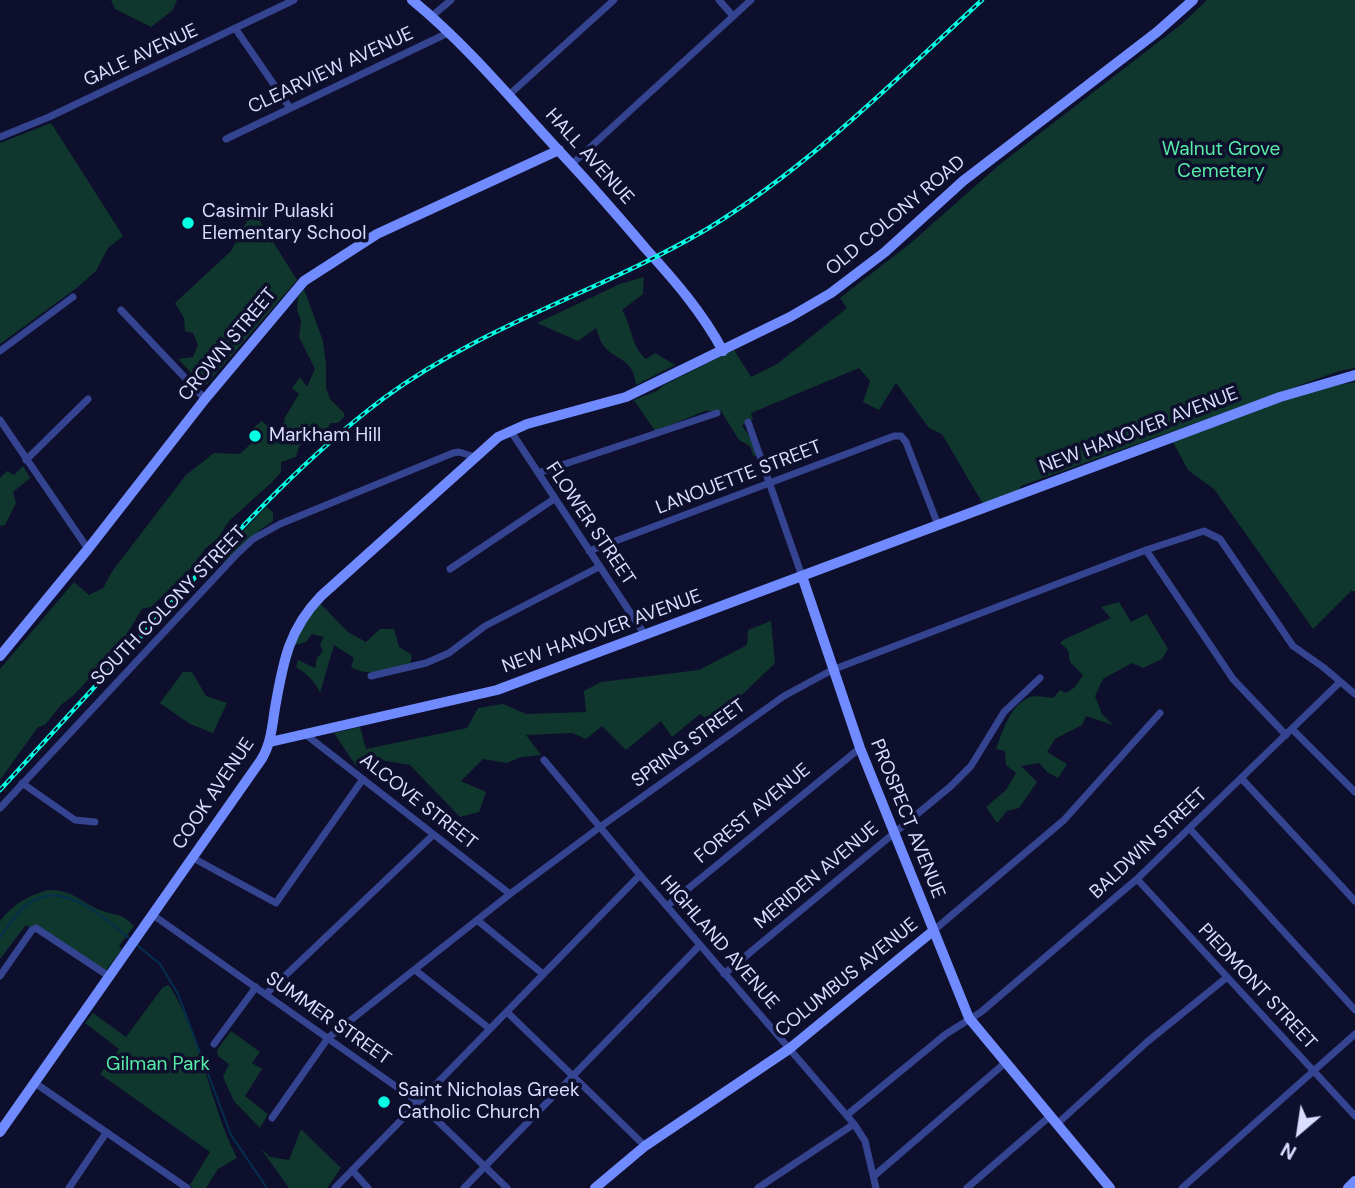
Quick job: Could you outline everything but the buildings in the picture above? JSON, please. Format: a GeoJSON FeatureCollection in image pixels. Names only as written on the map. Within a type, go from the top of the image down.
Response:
{"type":"FeatureCollection","features":[{"type":"Feature","properties":{"kind":"main road","name":"HALL AVENUE"},"geometry":{"type":"LineString","coordinates":[[412,0],[450,32],[510,94],[701,313],[723,351]]}},
{"type":"Feature","properties":{"kind":"main road","name":"OLD COLONY ROAD"},"geometry":{"type":"LineString","coordinates":[[510,430],[626,397],[808,307],[852,279],[894,245],[963,181],[1155,33],[1193,0]]}},
{"type":"Feature","properties":{"kind":"main road","name":"CROWN STREET"},"geometry":{"type":"LineString","coordinates":[[0,656],[88,549],[205,398],[303,281],[377,234],[559,150]]}},
{"type":"Feature","properties":{"kind":"main road","name":"NEW HANOVER AVENUE"},"geometry":{"type":"LineString","coordinates":[[270,742],[485,694],[1280,397],[1355,375]]}},
{"type":"Feature","properties":{"kind":"main road","name":"COOK AVENUE"},"geometry":{"type":"LineString","coordinates":[[0,1132],[261,760],[270,742],[289,643],[302,617],[321,596],[475,457],[510,430]]}},
{"type":"Feature","properties":{"kind":"main road","name":"PROSPECT AVENUE"},"geometry":{"type":"LineString","coordinates":[[802,576],[860,748],[969,1018],[1110,1188]]}},
{"type":"Feature","properties":{"kind":"main road","name":"COLUMBUS AVENUE"},"geometry":{"type":"LineString","coordinates":[[595,1188],[645,1146],[789,1049],[933,931]]}},
{"type":"Feature","properties":{"kind":"main road"},"geometry":{"type":"LineString","coordinates":[[1348,1188],[1355,1181]]}},
{"type":"Feature","properties":{"kind":"street","name":"GALE AVENUE"},"geometry":{"type":"LineString","coordinates":[[0,137],[49,117],[293,0]]}},
{"type":"Feature","properties":{"kind":"street"},"geometry":{"type":"LineString","coordinates":[[432,16],[451,0]]}},
{"type":"Feature","properties":{"kind":"street"},"geometry":{"type":"LineString","coordinates":[[510,94],[614,0]]}},
{"type":"Feature","properties":{"kind":"street"},"geometry":{"type":"LineString","coordinates":[[719,0],[733,16]]}},
{"type":"Feature","properties":{"kind":"street"},"geometry":{"type":"LineString","coordinates":[[572,164],[751,0]]}},
{"type":"Feature","properties":{"kind":"street"},"geometry":{"type":"LineString","coordinates":[[235,28],[290,108]]}},
{"type":"Feature","properties":{"kind":"street","name":"CLEARVIEW AVENUE"},"geometry":{"type":"LineString","coordinates":[[226,139],[450,32]]}},
{"type":"Feature","properties":{"kind":"street"},"geometry":{"type":"LineString","coordinates":[[0,351],[73,296]]}},
{"type":"Feature","properties":{"kind":"street"},"geometry":{"type":"LineString","coordinates":[[121,310],[205,398]]}},
{"type":"Feature","properties":{"kind":"street"},"geometry":{"type":"LineString","coordinates":[[26,460],[88,399]]}},
{"type":"Feature","properties":{"kind":"street"},"geometry":{"type":"LineString","coordinates":[[538,473],[717,412]]}},
{"type":"Feature","properties":{"kind":"street"},"geometry":{"type":"LineString","coordinates":[[0,420],[88,549]]}},
{"type":"Feature","properties":{"kind":"street","name":"PROSPECT AVENUE"},"geometry":{"type":"LineString","coordinates":[[748,422],[802,576]]}},
{"type":"Feature","properties":{"kind":"street","name":"FLOWER STREET"},"geometry":{"type":"LineString","coordinates":[[510,430],[646,635]]}},
{"type":"Feature","properties":{"kind":"street","name":"LANOUETTE STREET"},"geometry":{"type":"LineString","coordinates":[[589,551],[894,436],[901,436],[906,442],[938,525]]}},
{"type":"Feature","properties":{"kind":"street","name":"SOUTH COLONY STREET"},"geometry":{"type":"LineString","coordinates":[[0,808],[234,556],[253,539],[280,524],[453,453],[460,452],[475,457]]}},
{"type":"Feature","properties":{"kind":"street"},"geometry":{"type":"LineString","coordinates":[[450,569],[554,499]]}},
{"type":"Feature","properties":{"kind":"street","name":"SPRING STREET"},"geometry":{"type":"LineString","coordinates":[[272,1118],[328,1038],[510,894],[600,827],[784,696],[832,670],[1199,531],[1210,532],[1220,539],[1293,646],[1340,682]]}},
{"type":"Feature","properties":{"kind":"street"},"geometry":{"type":"LineString","coordinates":[[1146,550],[1233,679],[1355,793]]}},
{"type":"Feature","properties":{"kind":"street"},"geometry":{"type":"LineString","coordinates":[[371,676],[426,663],[446,655],[485,626],[600,567]]}},
{"type":"Feature","properties":{"kind":"street","name":"MERIDEN AVENUE"},"geometry":{"type":"LineString","coordinates":[[724,974],[961,777],[971,766],[1004,712],[1040,678]]}},
{"type":"Feature","properties":{"kind":"street"},"geometry":{"type":"LineString","coordinates":[[1340,682],[1355,694]]}},
{"type":"Feature","properties":{"kind":"street","name":"BALDWIN STREET"},"geometry":{"type":"LineString","coordinates":[[847,1115],[946,1034],[981,1012],[1137,879],[1340,682]]}},
{"type":"Feature","properties":{"kind":"street","name":"COLUMBUS AVENUE"},"geometry":{"type":"LineString","coordinates":[[933,931],[1064,820],[1160,713]]}},
{"type":"Feature","properties":{"kind":"street","name":"ALCOVE STREET"},"geometry":{"type":"LineString","coordinates":[[305,734],[510,894]]}},
{"type":"Feature","properties":{"kind":"street","name":"FOREST AVENUE"},"geometry":{"type":"LineString","coordinates":[[667,906],[860,748]]}},
{"type":"Feature","properties":{"kind":"street","name":"HIGHLAND AVENUE"},"geometry":{"type":"LineString","coordinates":[[544,760],[854,1124],[864,1141],[876,1188]]}},
{"type":"Feature","properties":{"kind":"street"},"geometry":{"type":"LineString","coordinates":[[193,858],[276,903],[363,779]]}},
{"type":"Feature","properties":{"kind":"street"},"geometry":{"type":"LineString","coordinates":[[1242,779],[1355,901]]}},
{"type":"Feature","properties":{"kind":"street"},"geometry":{"type":"LineString","coordinates":[[22,783],[75,820],[95,822]]}},
{"type":"Feature","properties":{"kind":"street"},"geometry":{"type":"LineString","coordinates":[[1190,829],[1355,1010]]}},
{"type":"Feature","properties":{"kind":"street"},"geometry":{"type":"LineString","coordinates":[[265,994],[433,835]]}},
{"type":"Feature","properties":{"kind":"street"},"geometry":{"type":"LineString","coordinates":[[335,1188],[640,875]]}},
{"type":"Feature","properties":{"kind":"street","name":"PIEDMONT STREET"},"geometry":{"type":"LineString","coordinates":[[1137,879],[1355,1116]]}},
{"type":"Feature","properties":{"kind":"street","name":"SUMMER STREET"},"geometry":{"type":"LineString","coordinates":[[153,915],[418,1102],[507,1188]]}},
{"type":"Feature","properties":{"kind":"street"},"geometry":{"type":"LineString","coordinates":[[477,920],[543,974]]}},
{"type":"Feature","properties":{"kind":"street"},"geometry":{"type":"LineString","coordinates":[[0,976],[36,928],[110,977]]}},
{"type":"Feature","properties":{"kind":"street"},"geometry":{"type":"LineString","coordinates":[[464,1188],[700,945]]}},
{"type":"Feature","properties":{"kind":"street"},"geometry":{"type":"LineString","coordinates":[[415,970],[490,1029]]}},
{"type":"Feature","properties":{"kind":"street"},"geometry":{"type":"LineString","coordinates":[[967,1188],[1053,1121],[1226,978]]}},
{"type":"Feature","properties":{"kind":"street"},"geometry":{"type":"LineString","coordinates":[[214,1044],[256,987]]}},
{"type":"Feature","properties":{"kind":"street"},"geometry":{"type":"LineString","coordinates":[[507,1012],[645,1146]]}},
{"type":"Feature","properties":{"kind":"street"},"geometry":{"type":"LineString","coordinates":[[1182,1188],[1355,1034]]}},
{"type":"Feature","properties":{"kind":"street"},"geometry":{"type":"LineString","coordinates":[[874,1176],[1005,1063]]}},
{"type":"Feature","properties":{"kind":"street"},"geometry":{"type":"LineString","coordinates":[[35,1083],[187,1188]]}},
{"type":"Feature","properties":{"kind":"street"},"geometry":{"type":"LineString","coordinates":[[758,1188],[854,1124]]}},
{"type":"Feature","properties":{"kind":"street"},"geometry":{"type":"LineString","coordinates":[[69,1188],[106,1133]]}},
{"type":"Feature","properties":{"kind":"street"},"geometry":{"type":"LineString","coordinates":[[352,1170],[368,1188]]}},
{"type":"Feature","properties":{"kind":"green space"},"geometry":{"type":"Polygon","coordinates":[[[111,0],[177,0],[173,10],[151,27],[115,9],[111,0]]]}},
{"type":"Feature","properties":{"kind":"green space","name":"Walnut Grove Cemetery"},"geometry":{"type":"Polygon","coordinates":[[[1207,0],[1355,0],[1355,368],[1339,371],[1021,486],[1019,490],[983,504],[942,434],[929,428],[896,383],[879,410],[863,402],[870,381],[859,368],[751,413],[753,420],[748,420],[742,426],[750,437],[756,455],[754,457],[750,446],[739,440],[721,411],[705,411],[655,431],[634,400],[657,391],[734,350],[751,377],[777,364],[847,308],[840,298],[912,242],[999,165],[1183,23],[1207,0]]]}},
{"type":"Feature","properties":{"kind":"green space"},"geometry":{"type":"Polygon","coordinates":[[[51,123],[123,236],[108,248],[96,271],[78,287],[0,344],[0,143],[51,123]]]}},
{"type":"Feature","properties":{"kind":"green space"},"geometry":{"type":"Polygon","coordinates":[[[253,210],[297,280],[206,385],[178,359],[193,357],[198,345],[193,333],[185,331],[184,318],[175,303],[231,251],[253,210]]]}},
{"type":"Feature","properties":{"kind":"green space"},"geometry":{"type":"Polygon","coordinates":[[[644,277],[643,294],[622,310],[641,354],[646,359],[655,353],[675,365],[636,385],[631,369],[603,345],[596,328],[578,341],[537,323],[620,284],[644,277]]]}},
{"type":"Feature","properties":{"kind":"green space"},"geometry":{"type":"Polygon","coordinates":[[[304,289],[323,341],[326,388],[330,399],[344,413],[344,417],[299,446],[296,457],[281,462],[281,472],[229,521],[218,538],[205,549],[189,570],[151,607],[142,609],[123,641],[45,725],[38,727],[0,780],[0,669],[74,582],[89,595],[103,588],[113,570],[186,475],[214,453],[240,454],[259,436],[253,428],[262,421],[274,432],[285,421],[299,394],[292,388],[300,377],[307,387],[315,369],[299,337],[301,321],[297,310],[298,297],[304,289]]]}},
{"type":"Feature","properties":{"kind":"green space"},"geometry":{"type":"Polygon","coordinates":[[[1355,382],[1355,591],[1351,591],[1313,629],[1214,489],[1188,470],[1173,442],[1311,390],[1355,382]]]}},
{"type":"Feature","properties":{"kind":"green space"},"geometry":{"type":"Polygon","coordinates":[[[23,466],[30,478],[13,492],[16,503],[5,525],[0,526],[0,478],[7,471],[14,475],[23,466]]]}},
{"type":"Feature","properties":{"kind":"green space"},"geometry":{"type":"Polygon","coordinates":[[[266,507],[273,512],[273,521],[224,562],[224,551],[266,507]]]}},
{"type":"Feature","properties":{"kind":"green space"},"geometry":{"type":"Polygon","coordinates":[[[1119,602],[1131,622],[1147,614],[1168,649],[1162,659],[1143,668],[1132,663],[1103,679],[1095,696],[1102,714],[1113,725],[1086,716],[1082,725],[1055,739],[1047,752],[1067,764],[1058,778],[1047,772],[1039,763],[1021,766],[1037,782],[1019,808],[1007,811],[997,823],[986,807],[1006,790],[1016,773],[1006,765],[1005,751],[996,749],[1008,719],[1017,706],[1030,697],[1053,698],[1060,690],[1066,693],[1075,687],[1083,675],[1070,662],[1068,650],[1060,643],[1111,618],[1101,607],[1119,602]]]}},
{"type":"Feature","properties":{"kind":"green space"},"geometry":{"type":"Polygon","coordinates":[[[320,603],[348,632],[366,642],[380,629],[394,629],[399,647],[412,655],[410,665],[380,672],[365,672],[351,667],[354,658],[334,645],[320,693],[310,678],[296,667],[298,660],[315,668],[317,658],[323,651],[320,645],[324,637],[312,634],[306,642],[295,645],[291,658],[288,656],[305,621],[320,603]]]}},
{"type":"Feature","properties":{"kind":"green space"},"geometry":{"type":"Polygon","coordinates":[[[771,621],[775,663],[744,693],[706,718],[700,714],[672,737],[661,721],[626,750],[602,726],[586,739],[572,733],[526,735],[541,755],[521,757],[507,763],[483,759],[461,781],[486,792],[479,812],[460,817],[410,765],[363,757],[356,766],[334,733],[360,727],[366,749],[467,728],[478,708],[503,704],[526,714],[586,712],[584,691],[601,682],[699,670],[747,645],[748,630],[771,621]]]}},
{"type":"Feature","properties":{"kind":"green space"},"geometry":{"type":"Polygon","coordinates":[[[183,672],[192,672],[206,696],[227,703],[213,733],[190,724],[160,703],[183,672]]]}},
{"type":"Feature","properties":{"kind":"green space"},"geometry":{"type":"Polygon","coordinates":[[[49,890],[71,894],[100,910],[121,916],[134,926],[119,946],[122,949],[104,973],[26,925],[0,959],[0,921],[22,901],[49,890]]]}},
{"type":"Feature","properties":{"kind":"green space","name":"Gilman Park"},"geometry":{"type":"Polygon","coordinates":[[[169,985],[190,1026],[219,1115],[237,1158],[218,1169],[206,1188],[193,1188],[190,1185],[210,1152],[100,1074],[119,1049],[85,1023],[93,1013],[126,1037],[163,987],[169,985]]]}},
{"type":"Feature","properties":{"kind":"green space"},"geometry":{"type":"Polygon","coordinates":[[[231,1031],[260,1052],[252,1063],[262,1069],[245,1096],[268,1114],[260,1128],[234,1101],[223,1077],[229,1064],[218,1056],[217,1050],[231,1031]]]}},
{"type":"Feature","properties":{"kind":"green space"},"geometry":{"type":"Polygon","coordinates":[[[301,1129],[341,1168],[327,1188],[289,1188],[261,1149],[270,1157],[289,1160],[301,1129]]]}},
{"type":"Feature","properties":{"kind":"waterway"},"geometry":{"type":"LineString","coordinates":[[0,937],[24,907],[37,898],[52,895],[80,903],[130,939]]}},
{"type":"Feature","properties":{"kind":"waterway"},"geometry":{"type":"LineString","coordinates":[[137,945],[160,964],[178,994],[231,1135],[267,1188]]}},
{"type":"Feature","properties":{"kind":"railway"},"geometry":{"type":"LineString","coordinates":[[0,790],[251,518],[356,420],[422,372],[461,350],[667,251],[744,205],[850,122],[982,0]]}},
{"type":"Feature","properties":{"kind":"place","name":"Casimir Pulaski Elementary School"},"geometry":{"type":"Point","coordinates":[188,223]}},
{"type":"Feature","properties":{"kind":"place","name":"Markham Hill"},"geometry":{"type":"Point","coordinates":[255,436]}},
{"type":"Feature","properties":{"kind":"place","name":"Saint Nicholas Greek Catholic Church"},"geometry":{"type":"Point","coordinates":[384,1102]}}]}
